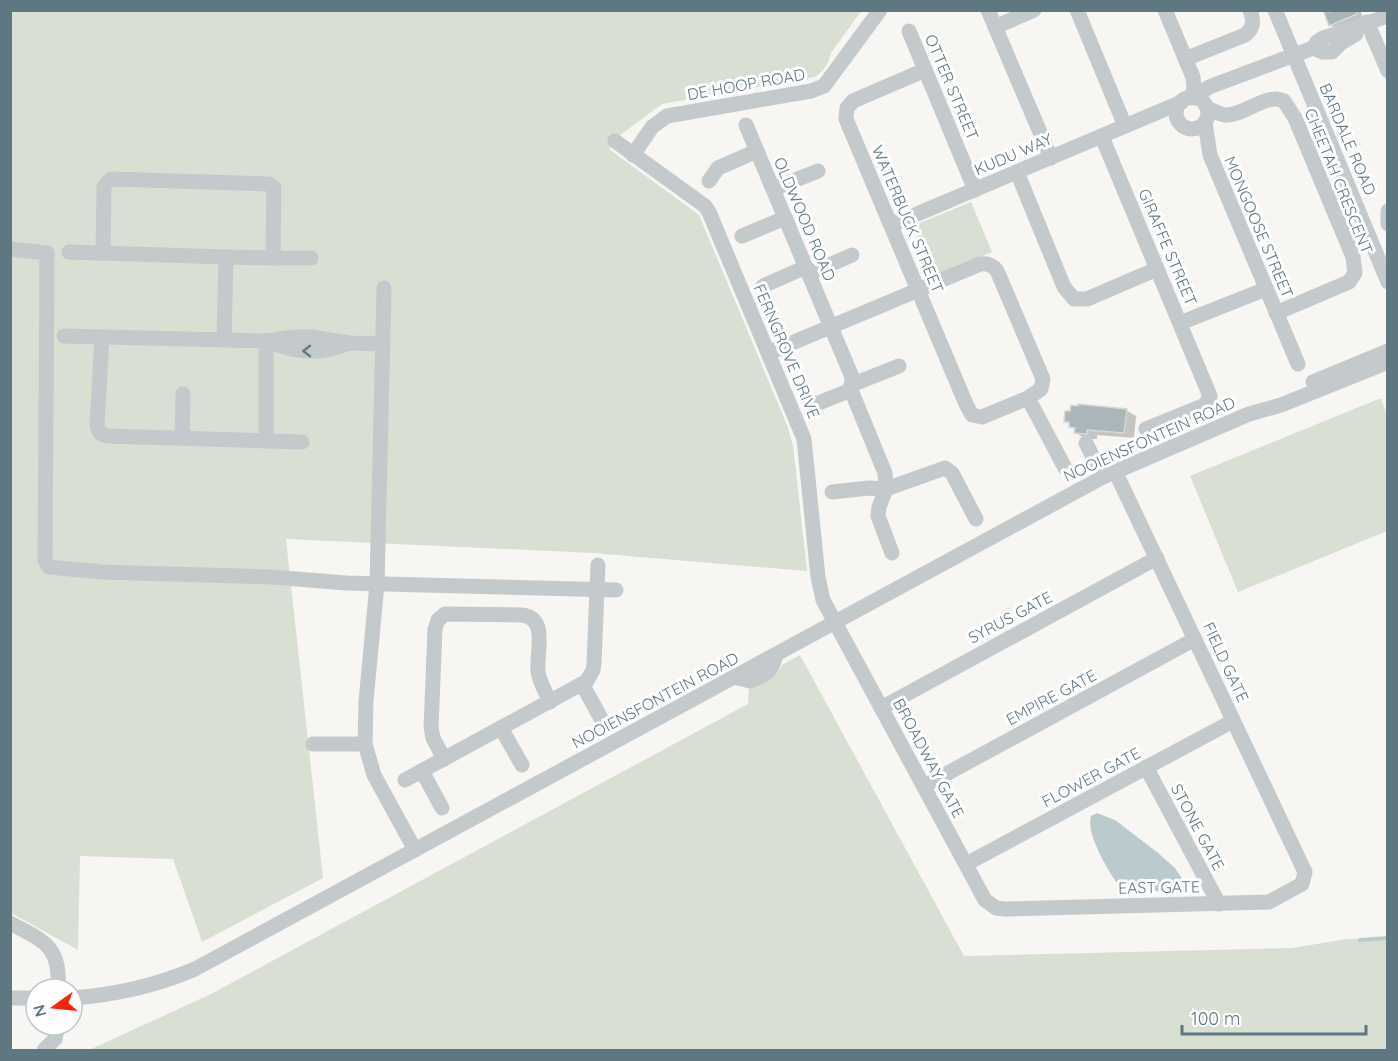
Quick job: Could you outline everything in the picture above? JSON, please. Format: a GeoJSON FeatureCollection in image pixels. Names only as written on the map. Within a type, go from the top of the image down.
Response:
{"type":"FeatureCollection","features":[{"type":"Feature","properties":{"kind":"street","name":"DE HOOP ROAD"},"geometry":{"type":"LineString","coordinates":[[633,155],[652,127],[667,116],[811,91],[824,86],[880,10]]}},
{"type":"Feature","properties":{"kind":"street"},"geometry":{"type":"LineString","coordinates":[[988,10],[1051,158]]}},
{"type":"Feature","properties":{"kind":"street"},"geometry":{"type":"LineString","coordinates":[[995,27],[1034,10]]}},
{"type":"Feature","properties":{"kind":"street"},"geometry":{"type":"LineString","coordinates":[[1077,10],[1125,126]]}},
{"type":"Feature","properties":{"kind":"street"},"geometry":{"type":"LineString","coordinates":[[1165,10],[1193,80],[1194,89],[1189,99],[1177,111],[1180,122],[1193,129],[1206,115],[1215,85],[1202,86],[1193,80]]}},
{"type":"Feature","properties":{"kind":"street"},"geometry":{"type":"LineString","coordinates":[[1185,59],[1245,35],[1252,28],[1250,10]]}},
{"type":"Feature","properties":{"kind":"street","name":"BARDALE ROAD"},"geometry":{"type":"LineString","coordinates":[[1275,10],[1388,282]]}},
{"type":"Feature","properties":{"kind":"street"},"geometry":{"type":"LineString","coordinates":[[1376,22],[1388,71]]}},
{"type":"Feature","properties":{"kind":"street","name":"KUDU WAY"},"geometry":{"type":"LineString","coordinates":[[891,225],[1149,117],[1215,85],[1313,48],[1317,42],[1338,39],[1376,22]]}},
{"type":"Feature","properties":{"kind":"street","name":"OTTER STREET"},"geometry":{"type":"LineString","coordinates":[[909,31],[975,190]]}},
{"type":"Feature","properties":{"kind":"street","name":"WATERBUCK STREET"},"geometry":{"type":"LineString","coordinates":[[925,70],[849,103],[846,119],[972,415],[982,417],[1028,398]]}},
{"type":"Feature","properties":{"kind":"street","name":"CHEETAH CRESCENT"},"geometry":{"type":"LineString","coordinates":[[1206,115],[1237,113],[1274,98],[1281,99],[1288,106],[1355,264],[1354,275],[1347,284],[1276,313]]}},
{"type":"Feature","properties":{"kind":"street"},"geometry":{"type":"LineString","coordinates":[[1189,99],[1202,101],[1206,115]]}},
{"type":"Feature","properties":{"kind":"street","name":"MONGOOSE STREET"},"geometry":{"type":"LineString","coordinates":[[1206,115],[1210,154],[1298,364]]}},
{"type":"Feature","properties":{"kind":"street","name":"KUDU WAY"},"geometry":{"type":"LineString","coordinates":[[1149,117],[1164,116],[1180,122]]}},
{"type":"Feature","properties":{"kind":"street","name":"MONGOOSE STREET"},"geometry":{"type":"LineString","coordinates":[[1180,122],[1210,154]]}},
{"type":"Feature","properties":{"kind":"street","name":"OLDWOOD ROAD"},"geometry":{"type":"LineString","coordinates":[[746,125],[852,377],[851,387],[885,473],[886,489]]}},
{"type":"Feature","properties":{"kind":"street","name":"GIRAFFE STREET"},"geometry":{"type":"LineString","coordinates":[[1102,137],[1209,394],[1208,403],[1146,429]]}},
{"type":"Feature","properties":{"kind":"street","name":"FERNGROVE DRIVE"},"geometry":{"type":"LineString","coordinates":[[615,141],[707,208],[804,439],[819,587],[834,622]]}},
{"type":"Feature","properties":{"kind":"street"},"geometry":{"type":"LineString","coordinates":[[709,181],[718,168],[757,152]]}},
{"type":"Feature","properties":{"kind":"street"},"geometry":{"type":"LineString","coordinates":[[773,189],[818,171]]}},
{"type":"Feature","properties":{"kind":"street"},"geometry":{"type":"LineString","coordinates":[[1017,172],[1064,288],[1074,299],[1088,299],[1157,269]]}},
{"type":"Feature","properties":{"kind":"street"},"geometry":{"type":"LineString","coordinates":[[103,253],[104,186],[111,179],[269,184],[274,188],[273,258]]}},
{"type":"Feature","properties":{"kind":"street"},"geometry":{"type":"LineString","coordinates":[[1387,212],[1388,224]]}},
{"type":"Feature","properties":{"kind":"street"},"geometry":{"type":"LineString","coordinates":[[742,236],[785,218]]}},
{"type":"Feature","properties":{"kind":"street"},"geometry":{"type":"LineString","coordinates":[[10,249],[47,253],[45,560],[50,567],[101,572],[272,577],[377,584],[616,590]]}},
{"type":"Feature","properties":{"kind":"street"},"geometry":{"type":"LineString","coordinates":[[69,252],[311,258]]}},
{"type":"Feature","properties":{"kind":"street"},"geometry":{"type":"LineString","coordinates":[[763,286],[852,255]]}},
{"type":"Feature","properties":{"kind":"street"},"geometry":{"type":"LineString","coordinates":[[224,339],[226,257]]}},
{"type":"Feature","properties":{"kind":"street"},"geometry":{"type":"LineString","coordinates":[[768,353],[980,264],[987,264],[996,270],[1043,379],[1039,392],[1028,398],[1065,468]]}},
{"type":"Feature","properties":{"kind":"street"},"geometry":{"type":"LineString","coordinates":[[384,288],[377,584],[366,701],[365,744],[374,775],[415,850]]}},
{"type":"Feature","properties":{"kind":"street"},"geometry":{"type":"LineString","coordinates":[[1180,323],[1266,289]]}},
{"type":"Feature","properties":{"kind":"street"},"geometry":{"type":"LineString","coordinates":[[64,336],[266,341],[294,336],[349,343],[382,344]]}},
{"type":"Feature","properties":{"kind":"street"},"geometry":{"type":"LineString","coordinates":[[102,337],[97,426],[100,433],[107,436],[303,442]]}},
{"type":"Feature","properties":{"kind":"street"},"geometry":{"type":"LineString","coordinates":[[266,341],[266,440]]}},
{"type":"Feature","properties":{"kind":"street","name":"NOOIENSFONTEIN ROAD"},"geometry":{"type":"LineString","coordinates":[[84,997],[134,990],[181,975],[1109,474],[1249,414],[1288,393],[1388,351]]}},
{"type":"Feature","properties":{"kind":"street","name":"NOOIENSFONTEIN ROAD"},"geometry":{"type":"LineString","coordinates":[[1249,414],[1281,405],[1388,362]]}},
{"type":"Feature","properties":{"kind":"street"},"geometry":{"type":"LineString","coordinates":[[812,406],[900,366]]}},
{"type":"Feature","properties":{"kind":"street"},"geometry":{"type":"LineString","coordinates":[[182,438],[183,394]]}},
{"type":"Feature","properties":{"kind":"street","name":"FIELD GATE"},"geometry":{"type":"LineString","coordinates":[[1086,443],[1109,474],[1157,558],[1304,869]]}},
{"type":"Feature","properties":{"kind":"street"},"geometry":{"type":"LineString","coordinates":[[832,492],[870,488],[886,489],[939,469],[947,469],[952,472],[976,519]]}},
{"type":"Feature","properties":{"kind":"street"},"geometry":{"type":"LineString","coordinates":[[886,489],[878,516],[892,553]]}},
{"type":"Feature","properties":{"kind":"street","name":"SYRUS GATE"},"geometry":{"type":"LineString","coordinates":[[881,708],[1157,558]]}},
{"type":"Feature","properties":{"kind":"street"},"geometry":{"type":"LineString","coordinates":[[405,780],[582,684],[593,670],[598,565]]}},
{"type":"Feature","properties":{"kind":"street"},"geometry":{"type":"LineString","coordinates":[[444,759],[433,738],[431,724],[435,629],[438,620],[445,614],[521,615],[532,618],[539,631],[537,668],[539,679],[550,702]]}},
{"type":"Feature","properties":{"kind":"street","name":"BROADWAY GATE"},"geometry":{"type":"LineString","coordinates":[[834,622],[985,900],[996,908]]}},
{"type":"Feature","properties":{"kind":"street","name":"EMPIRE GATE"},"geometry":{"type":"LineString","coordinates":[[924,786],[1195,639]]}},
{"type":"Feature","properties":{"kind":"street"},"geometry":{"type":"LineString","coordinates":[[582,684],[603,722]]}},
{"type":"Feature","properties":{"kind":"street","name":"FLOWER GATE"},"geometry":{"type":"LineString","coordinates":[[966,864],[1233,721]]}},
{"type":"Feature","properties":{"kind":"street"},"geometry":{"type":"LineString","coordinates":[[501,728],[522,765]]}},
{"type":"Feature","properties":{"kind":"street"},"geometry":{"type":"LineString","coordinates":[[313,744],[365,744]]}},
{"type":"Feature","properties":{"kind":"street","name":"STONE GATE"},"geometry":{"type":"LineString","coordinates":[[1146,767],[1219,904]]}},
{"type":"Feature","properties":{"kind":"street"},"geometry":{"type":"LineString","coordinates":[[422,771],[442,808]]}},
{"type":"Feature","properties":{"kind":"street","name":"EAST GATE"},"geometry":{"type":"LineString","coordinates":[[996,908],[1269,902],[1302,884],[1305,876],[1304,869]]}},
{"type":"Feature","properties":{"kind":"street"},"geometry":{"type":"LineString","coordinates":[[10,923],[49,946],[58,965],[58,977]]}},
{"type":"Feature","properties":{"kind":"street"},"geometry":{"type":"LineString","coordinates":[[44,1050],[55,1037]]}},
{"type":"Feature","properties":{"kind":"shaded area"},"geometry":{"type":"Polygon","coordinates":[[[10,11],[861,11],[831,53],[826,66],[815,77],[662,104],[619,136],[609,149],[699,215],[787,425],[793,445],[807,571],[593,553],[286,539],[323,878],[202,942],[173,859],[80,856],[78,950],[11,913],[10,11]]]}},
{"type":"Feature","properties":{"kind":"shaded area"},"geometry":{"type":"Polygon","coordinates":[[[971,202],[992,252],[934,277],[913,226],[971,202]]]}},
{"type":"Feature","properties":{"kind":"shaded area"},"geometry":{"type":"Polygon","coordinates":[[[1381,398],[1387,415],[1387,531],[1238,592],[1190,476],[1381,398]]]}},
{"type":"Feature","properties":{"kind":"shaded area"},"geometry":{"type":"Polygon","coordinates":[[[800,655],[964,956],[1292,948],[1347,939],[1387,938],[1387,1050],[89,1050],[211,994],[748,704],[749,688],[776,673],[782,665],[800,655]]]}},
{"type":"Feature","properties":{"kind":"shaded area"},"geometry":{"type":"Polygon","coordinates":[[[1097,813],[1115,820],[1158,853],[1174,867],[1182,878],[1182,886],[1176,889],[1125,894],[1113,878],[1092,834],[1091,816],[1097,813]]]}},
{"type":"Feature","properties":{"kind":"building"},"geometry":{"type":"Polygon","coordinates":[[[1323,10],[1330,12],[1356,10],[1357,14],[1329,26],[1323,10]]]}},
{"type":"Feature","properties":{"kind":"building"},"geometry":{"type":"Polygon","coordinates":[[[1078,404],[1127,409],[1124,433],[1087,430],[1087,434],[1074,433],[1075,428],[1069,427],[1069,422],[1064,422],[1065,411],[1070,411],[1071,405],[1078,406],[1078,404]]]}},
{"type":"Feature","properties":{"kind":"waterway"},"geometry":{"type":"LineString","coordinates":[[1360,940],[1388,938]]}}]}
